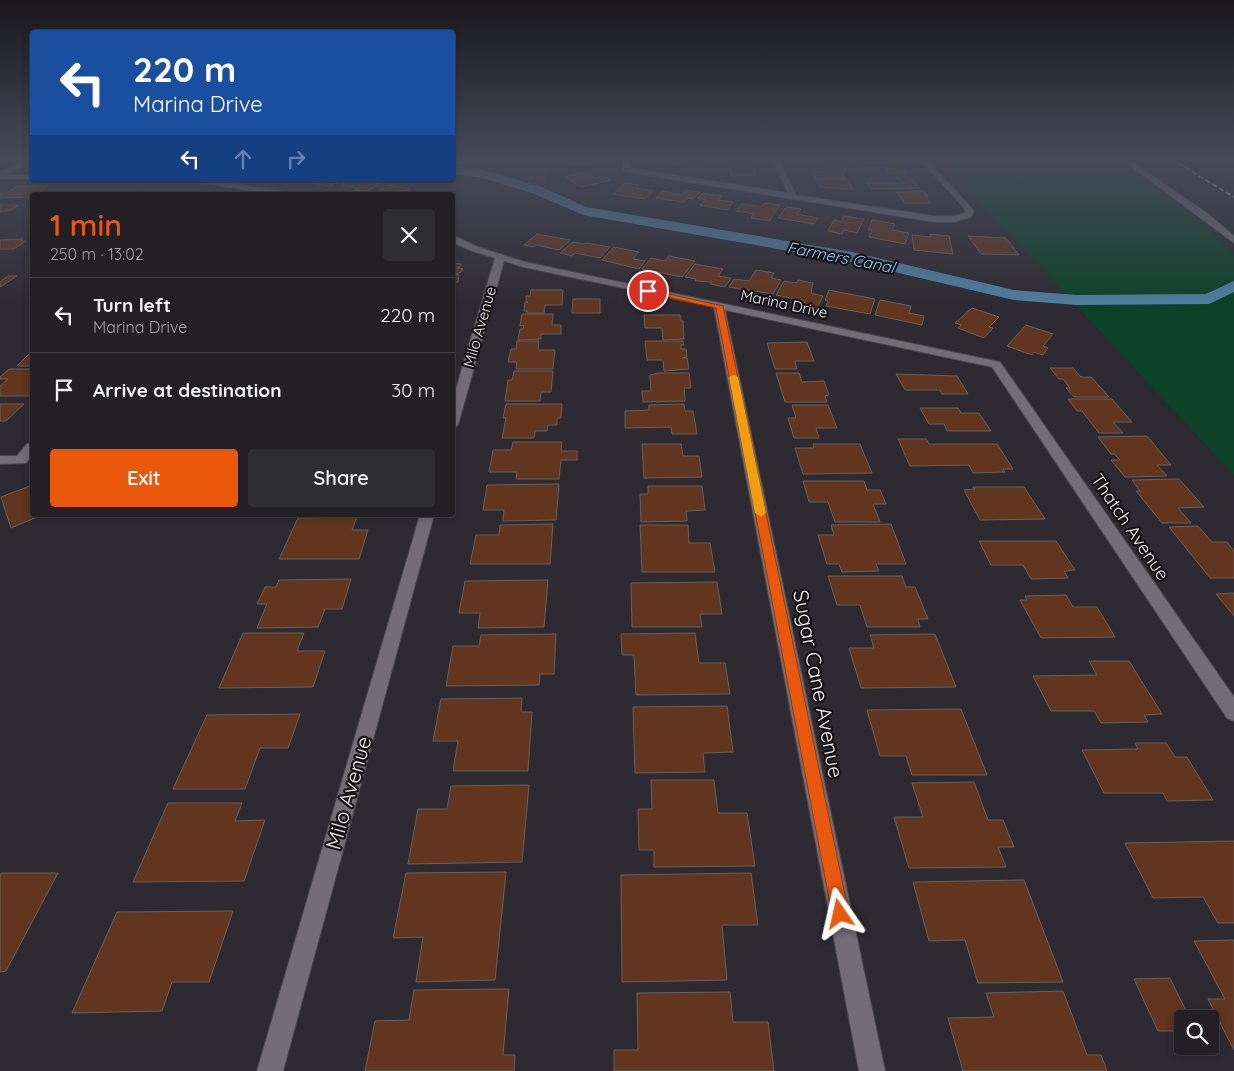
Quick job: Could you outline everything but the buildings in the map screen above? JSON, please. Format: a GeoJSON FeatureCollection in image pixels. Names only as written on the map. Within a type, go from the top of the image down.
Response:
{"type":"FeatureCollection","features":[{"type":"Feature","properties":{"kind":"street"},"geometry":{"type":"LineString","coordinates":[[876,209],[944,220],[963,218],[970,211],[969,209]]}},
{"type":"Feature","properties":{"kind":"street"},"geometry":{"type":"LineString","coordinates":[[1197,209],[1234,240]]}},
{"type":"Feature","properties":{"kind":"street","name":"Marina Drive"},"geometry":{"type":"LineString","coordinates":[[455,239],[500,258],[996,364]]}},
{"type":"Feature","properties":{"kind":"street","name":"Milo Avenue"},"geometry":{"type":"LineString","coordinates":[[455,415],[500,258]]}},
{"type":"Feature","properties":{"kind":"street","name":"Sugar Cane Avenue"},"geometry":{"type":"LineString","coordinates":[[720,306],[872,1071]]}},
{"type":"Feature","properties":{"kind":"street","name":"Thatch Avenue"},"geometry":{"type":"LineString","coordinates":[[996,364],[1234,712]]}},
{"type":"Feature","properties":{"kind":"street"},"geometry":{"type":"LineString","coordinates":[[0,460],[21,460],[30,449]]}},
{"type":"Feature","properties":{"kind":"street","name":"Milo Avenue"},"geometry":{"type":"LineString","coordinates":[[270,1071],[426,517]]}},
{"type":"Feature","properties":{"kind":"green space"},"geometry":{"type":"Polygon","coordinates":[[[986,209],[1185,209],[1197,217],[1234,256],[1234,475],[986,209]]]}},
{"type":"Feature","properties":{"kind":"waterway","name":"Farmers Canal"},"geometry":{"type":"LineString","coordinates":[[579,209],[852,257],[1014,295],[1077,300],[1209,299],[1234,286]]}},
{"type":"Feature","properties":{"kind":"slow traffic"},"geometry":{"type":"LineString","coordinates":[[734,377],[761,513]]}},
{"type":"Feature","properties":{"kind":"route"},"geometry":{"type":"LineString","coordinates":[[648,291],[720,306],[840,914]]}}]}
